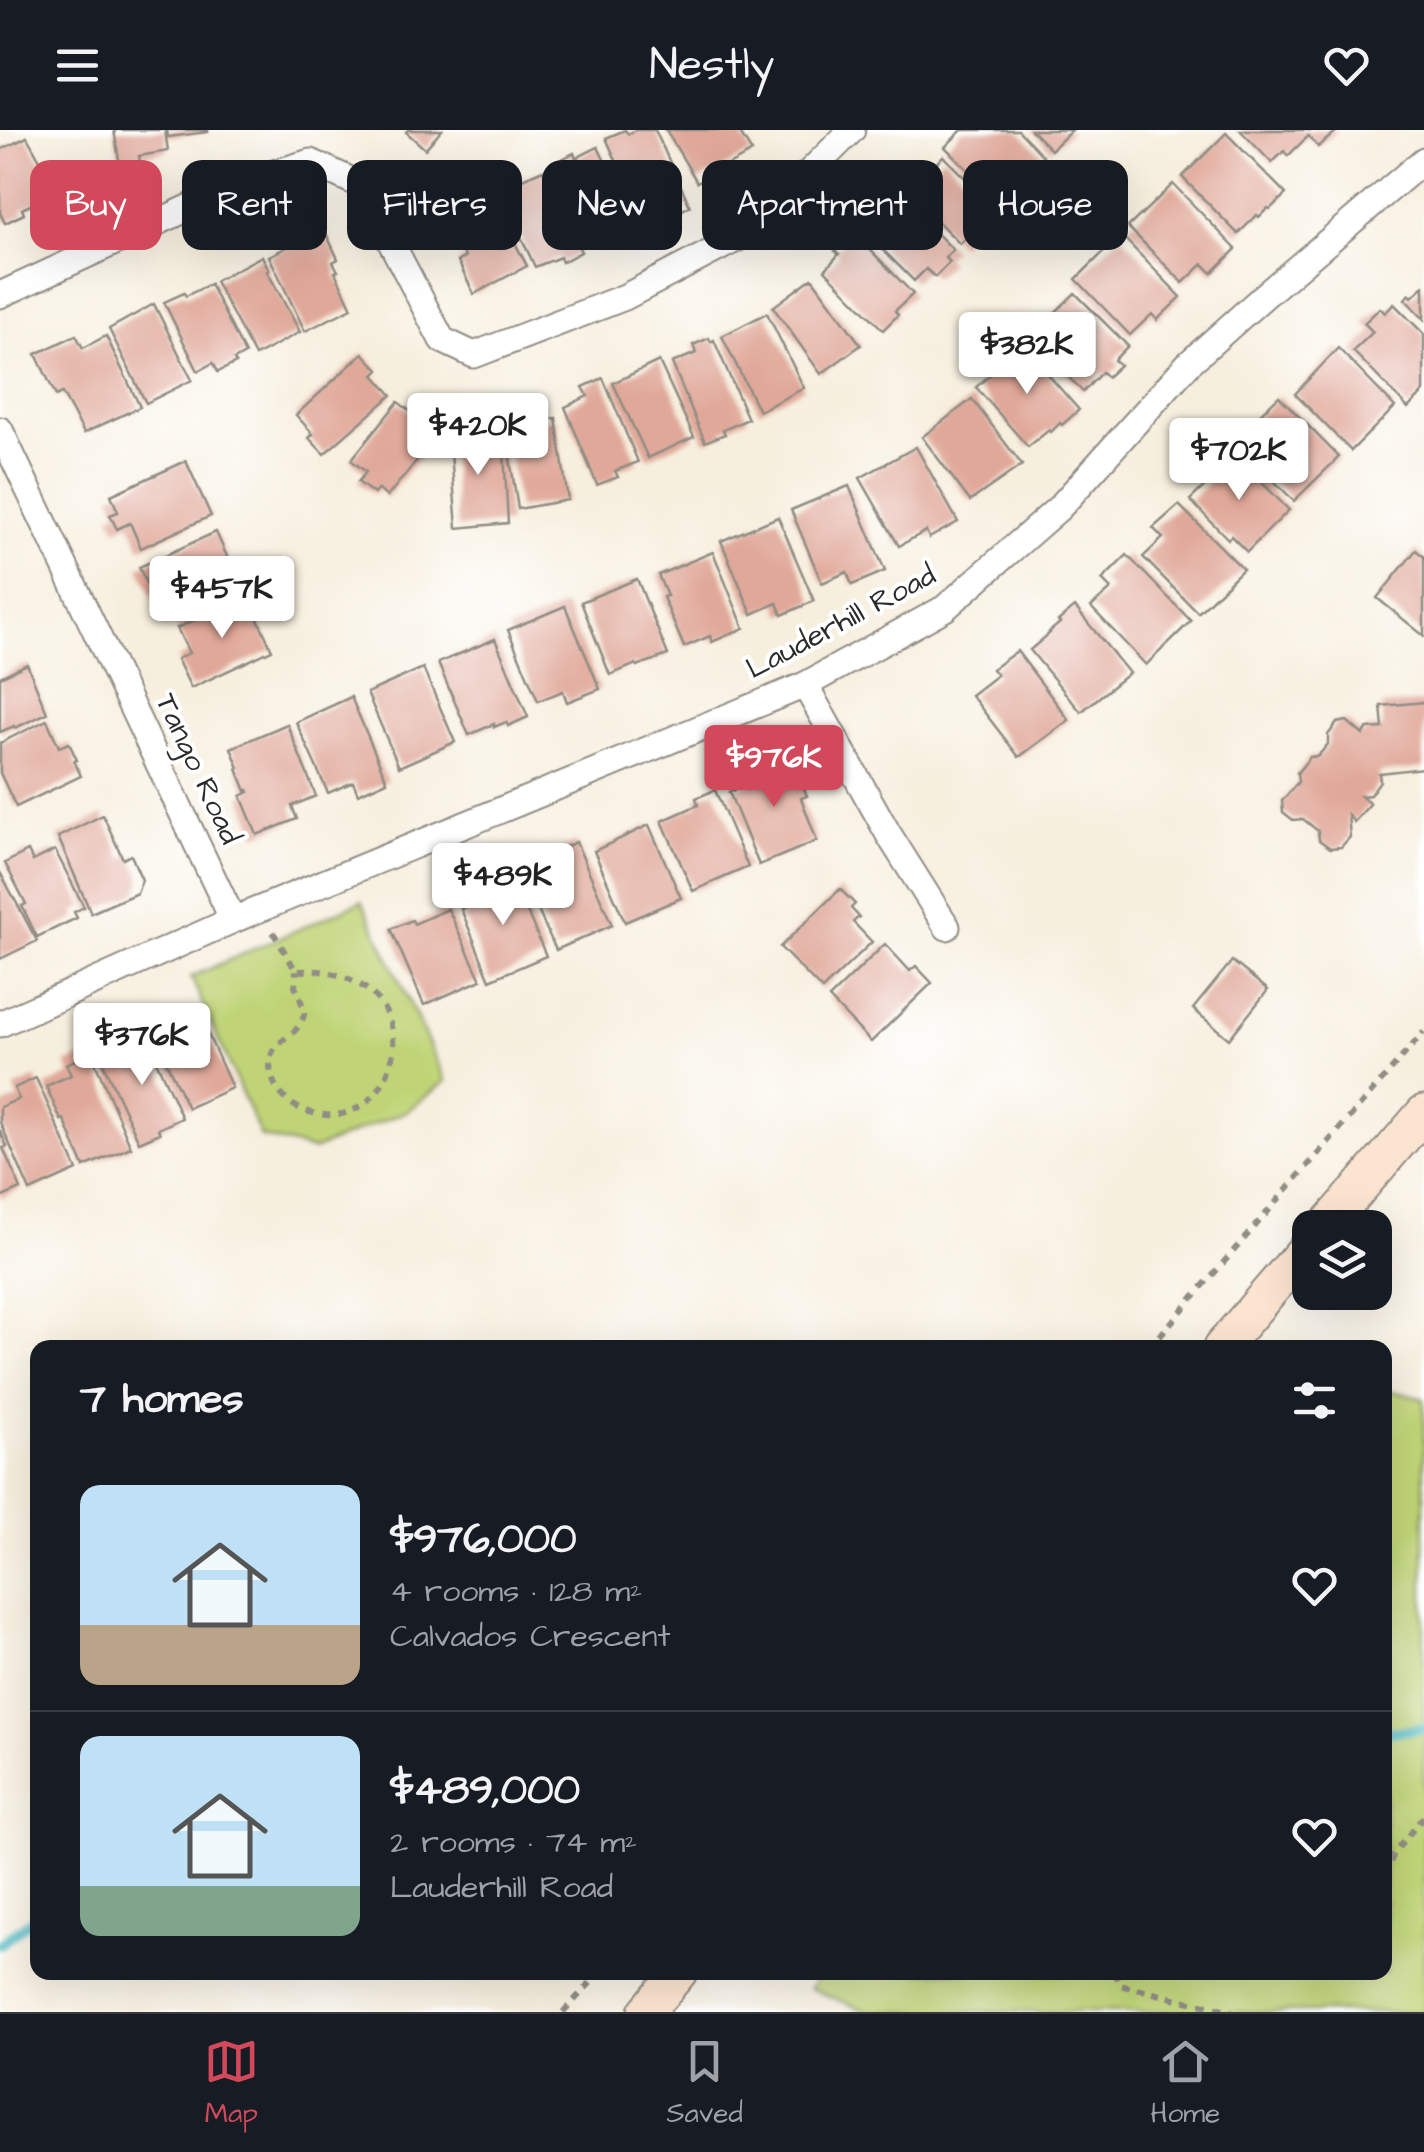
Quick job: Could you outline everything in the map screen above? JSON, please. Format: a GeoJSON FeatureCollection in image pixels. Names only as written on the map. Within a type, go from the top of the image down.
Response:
{"type":"FeatureCollection","features":[{"type":"Feature","properties":{"kind":"main road"},"geometry":{"type":"LineString","coordinates":[[1340,1210],[1424,1113]]}},
{"type":"Feature","properties":{"kind":"main road"},"geometry":{"type":"LineString","coordinates":[[1228,1340],[1292,1265]]}},
{"type":"Feature","properties":{"kind":"main road"},"geometry":{"type":"LineString","coordinates":[[646,2012],[673,1980]]}},
{"type":"Feature","properties":{"kind":"street"},"geometry":{"type":"LineString","coordinates":[[0,295],[247,181],[311,162],[361,185],[442,340],[474,355],[625,297],[748,233],[852,130]]}},
{"type":"Feature","properties":{"kind":"street","name":"Lauderhill Road"},"geometry":{"type":"LineString","coordinates":[[0,1024],[233,920],[805,686],[944,608],[1060,507],[1188,364],[1424,160]]}},
{"type":"Feature","properties":{"kind":"street","name":"Tango Road"},"geometry":{"type":"LineString","coordinates":[[0,430],[233,920]]}},
{"type":"Feature","properties":{"kind":"street"},"geometry":{"type":"LineString","coordinates":[[805,686],[946,927]]}},
{"type":"Feature","properties":{"kind":"path"},"geometry":{"type":"LineString","coordinates":[[260,910],[296,971],[295,986],[305,1011],[298,1030],[281,1040],[271,1057],[277,1090],[285,1100],[314,1114],[352,1110],[371,1099],[384,1084],[393,1054],[391,1022],[382,1004],[352,980],[325,971],[296,971]]}},
{"type":"Feature","properties":{"kind":"path"},"geometry":{"type":"LineString","coordinates":[[1156,1340],[1424,1032]]}},
{"type":"Feature","properties":{"kind":"path"},"geometry":{"type":"LineString","coordinates":[[1392,1858],[1424,1816]]}},
{"type":"Feature","properties":{"kind":"path"},"geometry":{"type":"LineString","coordinates":[[562,2012],[593,1980]]}},
{"type":"Feature","properties":{"kind":"path"},"geometry":{"type":"LineString","coordinates":[[1118,1980],[1120,1985],[1232,2012]]}},
{"type":"Feature","properties":{"kind":"green space"},"geometry":{"type":"Polygon","coordinates":[[[362,901],[446,1081],[407,1111],[313,1150],[261,1137],[191,977],[362,901]]]}},
{"type":"Feature","properties":{"kind":"green space"},"geometry":{"type":"Polygon","coordinates":[[[1392,1391],[1424,1399],[1424,2012],[869,2012],[810,1988],[816,1980],[1392,1980],[1392,1391]]]}},
{"type":"Feature","properties":{"kind":"building"},"geometry":{"type":"Polygon","coordinates":[[[114,130],[165,130],[168,151],[139,156],[140,160],[119,160],[114,130]]]}},
{"type":"Feature","properties":{"kind":"building"},"geometry":{"type":"Polygon","coordinates":[[[167,130],[208,130],[208,132],[168,137],[167,130]]]}},
{"type":"Feature","properties":{"kind":"building"},"geometry":{"type":"Polygon","coordinates":[[[408,130],[442,130],[425,149],[408,130]]]}},
{"type":"Feature","properties":{"kind":"building"},"geometry":{"type":"Polygon","coordinates":[[[625,130],[628,134],[655,130],[669,160],[616,160],[606,138],[625,130]]]}},
{"type":"Feature","properties":{"kind":"building"},"geometry":{"type":"Polygon","coordinates":[[[666,130],[738,130],[752,152],[737,160],[702,160],[702,179],[697,182],[666,130]]]}},
{"type":"Feature","properties":{"kind":"building"},"geometry":{"type":"Polygon","coordinates":[[[962,130],[1018,130],[1043,156],[1039,160],[963,160],[963,165],[945,147],[962,130]]]}},
{"type":"Feature","properties":{"kind":"building"},"geometry":{"type":"Polygon","coordinates":[[[1031,130],[1072,130],[1051,150],[1031,130]]]}},
{"type":"Feature","properties":{"kind":"building"},"geometry":{"type":"Polygon","coordinates":[[[1240,130],[1338,130],[1318,147],[1308,136],[1288,156],[1284,151],[1272,163],[1240,130]]]}},
{"type":"Feature","properties":{"kind":"building"},"geometry":{"type":"Polygon","coordinates":[[[1226,133],[1286,194],[1238,234],[1182,177],[1226,133]]]}},
{"type":"Feature","properties":{"kind":"building"},"geometry":{"type":"Polygon","coordinates":[[[27,137],[40,160],[30,160],[30,205],[22,209],[24,214],[5,223],[0,213],[0,150],[27,137]]]}},
{"type":"Feature","properties":{"kind":"building"},"geometry":{"type":"Polygon","coordinates":[[[598,147],[604,160],[560,160],[574,153],[576,158],[598,147]]]}},
{"type":"Feature","properties":{"kind":"building"},"geometry":{"type":"Polygon","coordinates":[[[943,156],[963,176],[960,244],[943,227],[943,160],[939,160],[943,156]]]}},
{"type":"Feature","properties":{"kind":"building"},"geometry":{"type":"Polygon","coordinates":[[[542,170],[542,250],[581,252],[562,262],[560,257],[535,267],[522,239],[522,179],[542,170]]]}},
{"type":"Feature","properties":{"kind":"building"},"geometry":{"type":"Polygon","coordinates":[[[1173,184],[1236,249],[1212,273],[1203,264],[1183,283],[1128,227],[1173,184]]]}},
{"type":"Feature","properties":{"kind":"building"},"geometry":{"type":"Polygon","coordinates":[[[682,189],[690,206],[682,210],[682,189]]]}},
{"type":"Feature","properties":{"kind":"building"},"geometry":{"type":"Polygon","coordinates":[[[327,235],[338,259],[333,262],[338,271],[335,272],[352,308],[305,331],[269,256],[281,250],[327,250],[327,235]]]}},
{"type":"Feature","properties":{"kind":"building"},"geometry":{"type":"Polygon","coordinates":[[[943,240],[953,250],[945,257],[950,262],[935,277],[926,269],[914,281],[883,250],[943,250],[943,240]]]}},
{"type":"Feature","properties":{"kind":"building"},"geometry":{"type":"Polygon","coordinates":[[[1128,242],[1181,297],[1157,320],[1152,314],[1130,335],[1076,279],[1106,250],[1128,250],[1128,242]]]}},
{"type":"Feature","properties":{"kind":"building"},"geometry":{"type":"Polygon","coordinates":[[[462,250],[519,250],[527,266],[474,294],[458,261],[465,257],[462,250]]]}},
{"type":"Feature","properties":{"kind":"building"},"geometry":{"type":"Polygon","coordinates":[[[870,250],[913,294],[883,330],[825,270],[839,254],[835,251],[870,250]]]}},
{"type":"Feature","properties":{"kind":"building"},"geometry":{"type":"Polygon","coordinates":[[[262,256],[300,332],[255,356],[215,281],[262,256]]]}},
{"type":"Feature","properties":{"kind":"building"},"geometry":{"type":"Polygon","coordinates":[[[812,278],[861,345],[821,374],[773,307],[812,278]]]}},
{"type":"Feature","properties":{"kind":"building"},"geometry":{"type":"Polygon","coordinates":[[[210,284],[245,354],[218,372],[213,363],[198,371],[164,302],[210,284]]]}},
{"type":"Feature","properties":{"kind":"building"},"geometry":{"type":"Polygon","coordinates":[[[1424,286],[1424,319],[1405,299],[1424,286]]]}},
{"type":"Feature","properties":{"kind":"building"},"geometry":{"type":"Polygon","coordinates":[[[1075,293],[1128,346],[1114,360],[1120,365],[1107,377],[1102,372],[1083,392],[1047,355],[1050,351],[1033,334],[1075,293]]]}},
{"type":"Feature","properties":{"kind":"building"},"geometry":{"type":"Polygon","coordinates":[[[154,304],[192,380],[146,403],[109,329],[154,304]]]}},
{"type":"Feature","properties":{"kind":"building"},"geometry":{"type":"Polygon","coordinates":[[[1394,304],[1424,334],[1424,392],[1408,408],[1353,351],[1373,332],[1364,323],[1380,308],[1385,313],[1394,304]]]}},
{"type":"Feature","properties":{"kind":"building"},"geometry":{"type":"Polygon","coordinates":[[[767,313],[804,388],[759,411],[722,336],[767,313]]]}},
{"type":"Feature","properties":{"kind":"building"},"geometry":{"type":"Polygon","coordinates":[[[76,335],[83,348],[106,336],[140,407],[84,433],[62,393],[56,396],[36,354],[76,335]]]}},
{"type":"Feature","properties":{"kind":"building"},"geometry":{"type":"Polygon","coordinates":[[[709,338],[714,340],[748,419],[705,442],[672,363],[696,353],[693,345],[709,338]]]}},
{"type":"Feature","properties":{"kind":"building"},"geometry":{"type":"Polygon","coordinates":[[[1023,346],[1079,410],[1028,447],[976,387],[1023,346]]]}},
{"type":"Feature","properties":{"kind":"building"},"geometry":{"type":"Polygon","coordinates":[[[1338,348],[1395,407],[1351,451],[1295,394],[1338,348]]]}},
{"type":"Feature","properties":{"kind":"building"},"geometry":{"type":"Polygon","coordinates":[[[363,353],[379,370],[374,375],[392,395],[324,454],[296,415],[363,353]]]}},
{"type":"Feature","properties":{"kind":"building"},"geometry":{"type":"Polygon","coordinates":[[[659,361],[694,437],[648,458],[613,383],[659,361]]]}},
{"type":"Feature","properties":{"kind":"building"},"geometry":{"type":"Polygon","coordinates":[[[603,378],[638,462],[615,471],[618,477],[597,485],[565,407],[588,396],[583,387],[603,378]]]}},
{"type":"Feature","properties":{"kind":"building"},"geometry":{"type":"Polygon","coordinates":[[[1279,396],[1339,457],[1294,501],[1238,445],[1261,423],[1256,418],[1279,396]]]}},
{"type":"Feature","properties":{"kind":"building"},"geometry":{"type":"Polygon","coordinates":[[[972,399],[1022,465],[970,501],[922,437],[972,399]]]}},
{"type":"Feature","properties":{"kind":"building"},"geometry":{"type":"Polygon","coordinates":[[[398,402],[439,433],[387,497],[378,489],[374,494],[358,482],[366,472],[351,460],[398,402]]]}},
{"type":"Feature","properties":{"kind":"building"},"geometry":{"type":"Polygon","coordinates":[[[556,418],[568,500],[518,509],[505,427],[556,418]]]}},
{"type":"Feature","properties":{"kind":"building"},"geometry":{"type":"Polygon","coordinates":[[[474,426],[475,438],[503,435],[508,523],[457,528],[449,428],[474,426]]]}},
{"type":"Feature","properties":{"kind":"building"},"geometry":{"type":"Polygon","coordinates":[[[916,447],[958,522],[929,538],[926,531],[899,546],[860,478],[916,447]]]}},
{"type":"Feature","properties":{"kind":"building"},"geometry":{"type":"Polygon","coordinates":[[[1231,451],[1289,510],[1247,552],[1231,536],[1228,539],[1190,500],[1209,482],[1205,477],[1231,451]]]}},
{"type":"Feature","properties":{"kind":"building"},"geometry":{"type":"Polygon","coordinates":[[[186,461],[211,516],[141,548],[130,523],[117,529],[110,515],[118,512],[111,495],[186,461]]]}},
{"type":"Feature","properties":{"kind":"building"},"geometry":{"type":"Polygon","coordinates":[[[849,486],[885,571],[852,585],[847,572],[822,583],[791,510],[849,486]]]}},
{"type":"Feature","properties":{"kind":"building"},"geometry":{"type":"Polygon","coordinates":[[[1179,505],[1243,569],[1198,613],[1143,557],[1163,538],[1153,528],[1179,505]]]}},
{"type":"Feature","properties":{"kind":"building"},"geometry":{"type":"Polygon","coordinates":[[[778,517],[814,601],[782,615],[777,603],[752,614],[721,541],[778,517]]]}},
{"type":"Feature","properties":{"kind":"building"},"geometry":{"type":"Polygon","coordinates":[[[216,532],[241,588],[172,620],[160,594],[153,598],[139,567],[216,532]]]}},
{"type":"Feature","properties":{"kind":"building"},"geometry":{"type":"Polygon","coordinates":[[[1416,550],[1424,557],[1424,636],[1377,598],[1416,550]]]}},
{"type":"Feature","properties":{"kind":"building"},"geometry":{"type":"Polygon","coordinates":[[[713,552],[744,628],[712,642],[710,636],[684,647],[658,575],[713,552]]]}},
{"type":"Feature","properties":{"kind":"building"},"geometry":{"type":"Polygon","coordinates":[[[1127,555],[1191,621],[1146,665],[1091,607],[1111,589],[1102,580],[1127,555]]]}},
{"type":"Feature","properties":{"kind":"building"},"geometry":{"type":"Polygon","coordinates":[[[637,579],[668,655],[610,675],[581,602],[637,579]]]}},
{"type":"Feature","properties":{"kind":"building"},"geometry":{"type":"Polygon","coordinates":[[[247,595],[272,650],[191,688],[177,659],[189,653],[177,628],[247,595]]]}},
{"type":"Feature","properties":{"kind":"building"},"geometry":{"type":"Polygon","coordinates":[[[565,606],[600,689],[567,702],[563,691],[538,701],[508,630],[565,606]]]}},
{"type":"Feature","properties":{"kind":"building"},"geometry":{"type":"Polygon","coordinates":[[[1075,607],[1129,673],[1081,712],[1030,650],[1075,607]]]}},
{"type":"Feature","properties":{"kind":"building"},"geometry":{"type":"Polygon","coordinates":[[[495,639],[528,717],[508,726],[506,722],[494,724],[469,735],[438,663],[495,639]]]}},
{"type":"Feature","properties":{"kind":"building"},"geometry":{"type":"Polygon","coordinates":[[[1017,651],[1069,720],[1019,757],[971,695],[997,675],[992,669],[1017,651]]]}},
{"type":"Feature","properties":{"kind":"building"},"geometry":{"type":"Polygon","coordinates":[[[27,664],[47,713],[0,732],[0,677],[27,664]]]}},
{"type":"Feature","properties":{"kind":"building"},"geometry":{"type":"Polygon","coordinates":[[[423,668],[455,742],[399,767],[367,693],[423,668]]]}},
{"type":"Feature","properties":{"kind":"building"},"geometry":{"type":"Polygon","coordinates":[[[351,697],[387,781],[358,794],[353,782],[328,793],[296,722],[351,697]]]}},
{"type":"Feature","properties":{"kind":"building"},"geometry":{"type":"Polygon","coordinates":[[[1424,702],[1424,768],[1379,773],[1380,781],[1370,795],[1361,796],[1370,804],[1354,822],[1348,815],[1350,837],[1341,847],[1330,848],[1303,819],[1293,820],[1283,812],[1282,801],[1298,782],[1297,773],[1328,744],[1328,735],[1337,723],[1347,721],[1363,735],[1367,729],[1383,728],[1381,706],[1424,702]]]}},
{"type":"Feature","properties":{"kind":"building"},"geometry":{"type":"Polygon","coordinates":[[[47,720],[59,747],[69,743],[81,776],[16,807],[0,773],[0,743],[47,720]]]}},
{"type":"Feature","properties":{"kind":"building"},"geometry":{"type":"Polygon","coordinates":[[[287,724],[316,796],[292,806],[297,819],[257,835],[241,796],[249,792],[231,748],[287,724]]]}},
{"type":"Feature","properties":{"kind":"building"},"geometry":{"type":"Polygon","coordinates":[[[789,753],[807,796],[801,798],[817,841],[759,865],[729,792],[754,782],[749,770],[789,753]]]}},
{"type":"Feature","properties":{"kind":"building"},"geometry":{"type":"Polygon","coordinates":[[[715,790],[748,867],[693,891],[662,821],[698,805],[696,798],[715,790]]]}},
{"type":"Feature","properties":{"kind":"building"},"geometry":{"type":"Polygon","coordinates":[[[103,815],[123,859],[131,855],[142,880],[137,893],[91,913],[58,837],[103,815]]]}},
{"type":"Feature","properties":{"kind":"building"},"geometry":{"type":"Polygon","coordinates":[[[649,825],[681,898],[625,922],[594,851],[649,825]]]}},
{"type":"Feature","properties":{"kind":"building"},"geometry":{"type":"Polygon","coordinates":[[[576,842],[612,925],[556,950],[523,877],[551,865],[546,855],[576,842]]]}},
{"type":"Feature","properties":{"kind":"building"},"geometry":{"type":"Polygon","coordinates":[[[55,850],[84,907],[74,912],[77,918],[37,937],[22,906],[26,904],[5,863],[28,851],[33,861],[55,850]]]}},
{"type":"Feature","properties":{"kind":"building"},"geometry":{"type":"Polygon","coordinates":[[[0,872],[37,941],[0,959],[0,872]]]}},
{"type":"Feature","properties":{"kind":"building"},"geometry":{"type":"Polygon","coordinates":[[[511,874],[546,956],[490,980],[461,909],[485,899],[479,884],[511,874]]]}},
{"type":"Feature","properties":{"kind":"building"},"geometry":{"type":"Polygon","coordinates":[[[840,889],[855,904],[851,908],[859,917],[853,922],[872,942],[822,990],[780,947],[840,889]]]}},
{"type":"Feature","properties":{"kind":"building"},"geometry":{"type":"Polygon","coordinates":[[[448,909],[481,980],[424,1005],[391,929],[448,909]]]}},
{"type":"Feature","properties":{"kind":"building"},"geometry":{"type":"Polygon","coordinates":[[[885,944],[910,971],[916,966],[932,983],[871,1042],[829,998],[885,944]]]}},
{"type":"Feature","properties":{"kind":"building"},"geometry":{"type":"Polygon","coordinates":[[[1232,961],[1268,990],[1229,1039],[1193,1009],[1232,961]]]}},
{"type":"Feature","properties":{"kind":"building"},"geometry":{"type":"Polygon","coordinates":[[[198,1012],[232,1088],[188,1108],[153,1034],[198,1012]]]}},
{"type":"Feature","properties":{"kind":"building"},"geometry":{"type":"Polygon","coordinates":[[[144,1034],[182,1118],[139,1142],[101,1059],[144,1034]]]}},
{"type":"Feature","properties":{"kind":"building"},"geometry":{"type":"Polygon","coordinates":[[[91,1053],[131,1147],[84,1167],[46,1086],[71,1075],[66,1064],[91,1053]]]}},
{"type":"Feature","properties":{"kind":"building"},"geometry":{"type":"Polygon","coordinates":[[[36,1078],[77,1170],[30,1191],[0,1122],[0,1107],[19,1099],[14,1088],[36,1078]]]}},
{"type":"Feature","properties":{"kind":"building"},"geometry":{"type":"Polygon","coordinates":[[[0,1130],[7,1147],[3,1148],[21,1189],[0,1198],[0,1130]]]}},
{"type":"Feature","properties":{"kind":"waterway"},"geometry":{"type":"LineString","coordinates":[[1392,1732],[1424,1728]]}},
{"type":"Feature","properties":{"kind":"waterway"},"geometry":{"type":"LineString","coordinates":[[0,1944],[30,1921]]}}]}
